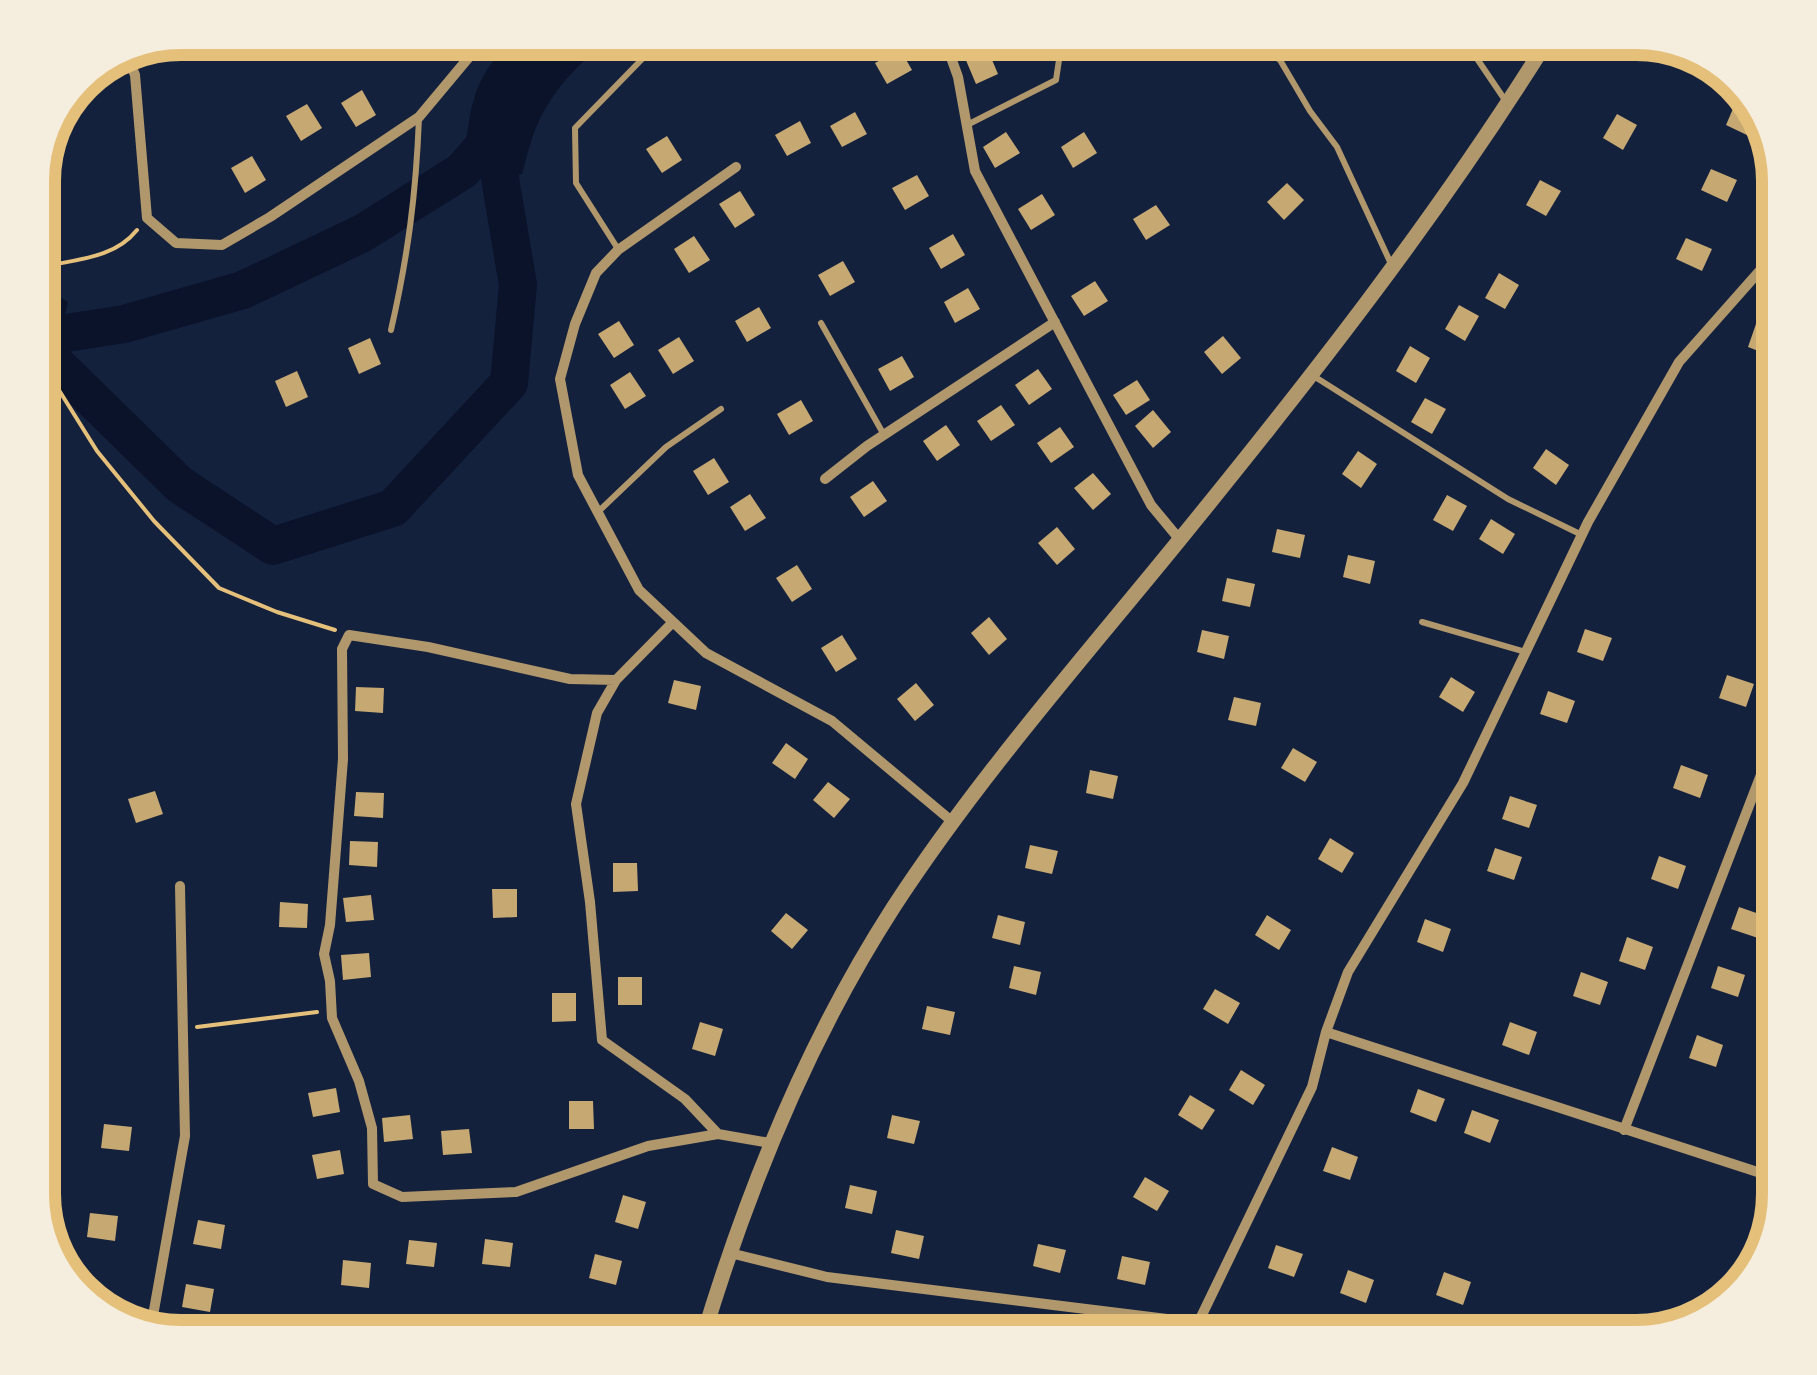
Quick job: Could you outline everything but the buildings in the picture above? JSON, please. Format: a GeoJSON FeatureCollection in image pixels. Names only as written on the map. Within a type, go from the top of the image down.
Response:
{"type":"FeatureCollection","features":[{"type":"Feature","properties":{"kind":"street"},"geometry":{"type":"LineString","coordinates":[[131,66],[147,218],[176,243],[222,245],[419,117],[471,55]]}},
{"type":"Feature","properties":{"kind":"street"},"geometry":{"type":"LineString","coordinates":[[950,55],[958,76],[975,170],[1151,505],[1180,540]]}},
{"type":"Feature","properties":{"kind":"street"},"geometry":{"type":"LineString","coordinates":[[709,1320],[770,1143],[835,1010],[928,856],[1393,268],[1538,55]]}},
{"type":"Feature","properties":{"kind":"street"},"geometry":{"type":"LineString","coordinates":[[736,166],[618,250],[596,273],[560,380],[578,475],[639,590],[706,653],[832,721],[954,822]]}},
{"type":"Feature","properties":{"kind":"street"},"geometry":{"type":"LineString","coordinates":[[1200,1319],[1312,1087],[1326,1032],[1348,972],[1464,783],[1582,535],[1679,362],[1762,270]]}},
{"type":"Feature","properties":{"kind":"street"},"geometry":{"type":"LineString","coordinates":[[825,479],[884,435],[1055,322]]}},
{"type":"Feature","properties":{"kind":"street"},"geometry":{"type":"LineString","coordinates":[[673,622],[616,680],[597,713],[576,804],[590,902],[602,1040],[684,1099],[718,1134]]}},
{"type":"Feature","properties":{"kind":"street"},"geometry":{"type":"LineString","coordinates":[[616,680],[570,678],[349,634],[342,649],[343,760],[330,925],[324,954],[332,1018],[360,1081],[372,1128],[374,1184],[402,1197],[516,1192],[648,1146],[718,1134],[770,1143]]}},
{"type":"Feature","properties":{"kind":"street"},"geometry":{"type":"LineString","coordinates":[[1624,1130],[1762,774]]}},
{"type":"Feature","properties":{"kind":"street"},"geometry":{"type":"LineString","coordinates":[[153,1317],[185,1136],[180,886]]}},
{"type":"Feature","properties":{"kind":"street"},"geometry":{"type":"LineString","coordinates":[[1326,1032],[1762,1173]]}},
{"type":"Feature","properties":{"kind":"street"},"geometry":{"type":"LineString","coordinates":[[730,1253],[827,1277],[1167,1319],[1205,1320]]}},
{"type":"Feature","properties":{"kind":"lane"},"geometry":{"type":"LineString","coordinates":[[618,250],[576,183],[575,128],[646,55]]}},
{"type":"Feature","properties":{"kind":"lane"},"geometry":{"type":"LineString","coordinates":[[1273,55],[1338,147],[1393,268]]}},
{"type":"Feature","properties":{"kind":"lane"},"geometry":{"type":"LineString","coordinates":[[1475,55],[1508,104]]}},
{"type":"Feature","properties":{"kind":"lane"},"geometry":{"type":"LineString","coordinates":[[966,124],[1056,80],[1059,60]]}},
{"type":"Feature","properties":{"kind":"lane"},"geometry":{"type":"LineString","coordinates":[[391,330],[416,198],[419,117]]}},
{"type":"Feature","properties":{"kind":"lane"},"geometry":{"type":"LineString","coordinates":[[821,323],[884,435]]}},
{"type":"Feature","properties":{"kind":"lane"},"geometry":{"type":"LineString","coordinates":[[1311,374],[1508,498],[1582,535]]}},
{"type":"Feature","properties":{"kind":"lane"},"geometry":{"type":"LineString","coordinates":[[598,512],[666,447],[721,409]]}},
{"type":"Feature","properties":{"kind":"lane"},"geometry":{"type":"LineString","coordinates":[[1422,622],[1526,652]]}},
{"type":"Feature","properties":{"kind":"path"},"geometry":{"type":"LineString","coordinates":[[55,265],[89,259],[126,243],[147,218]]}},
{"type":"Feature","properties":{"kind":"path"},"geometry":{"type":"LineString","coordinates":[[55,385],[97,452],[154,521],[218,588],[277,612],[349,634]]}},
{"type":"Feature","properties":{"kind":"path"},"geometry":{"type":"LineString","coordinates":[[183,1028],[331,1010]]}},
{"type":"Feature","properties":{"kind":"water"},"geometry":{"type":"Polygon","coordinates":[[[499,55],[590,55],[561,85],[545,109],[522,174],[500,178],[462,171],[475,96],[499,55]]]}},
{"type":"Feature","properties":{"kind":"water"},"geometry":{"type":"Polygon","coordinates":[[[55,295],[68,302],[55,352],[55,295]]]}},
{"type":"Feature","properties":{"kind":"waterway"},"geometry":{"type":"LineString","coordinates":[[55,363],[180,485],[273,546],[393,508],[509,383],[518,285],[500,178],[501,126]]}},
{"type":"Feature","properties":{"kind":"waterway"},"geometry":{"type":"LineString","coordinates":[[55,334],[124,324],[243,290],[361,234],[462,171],[496,132]]}}]}
